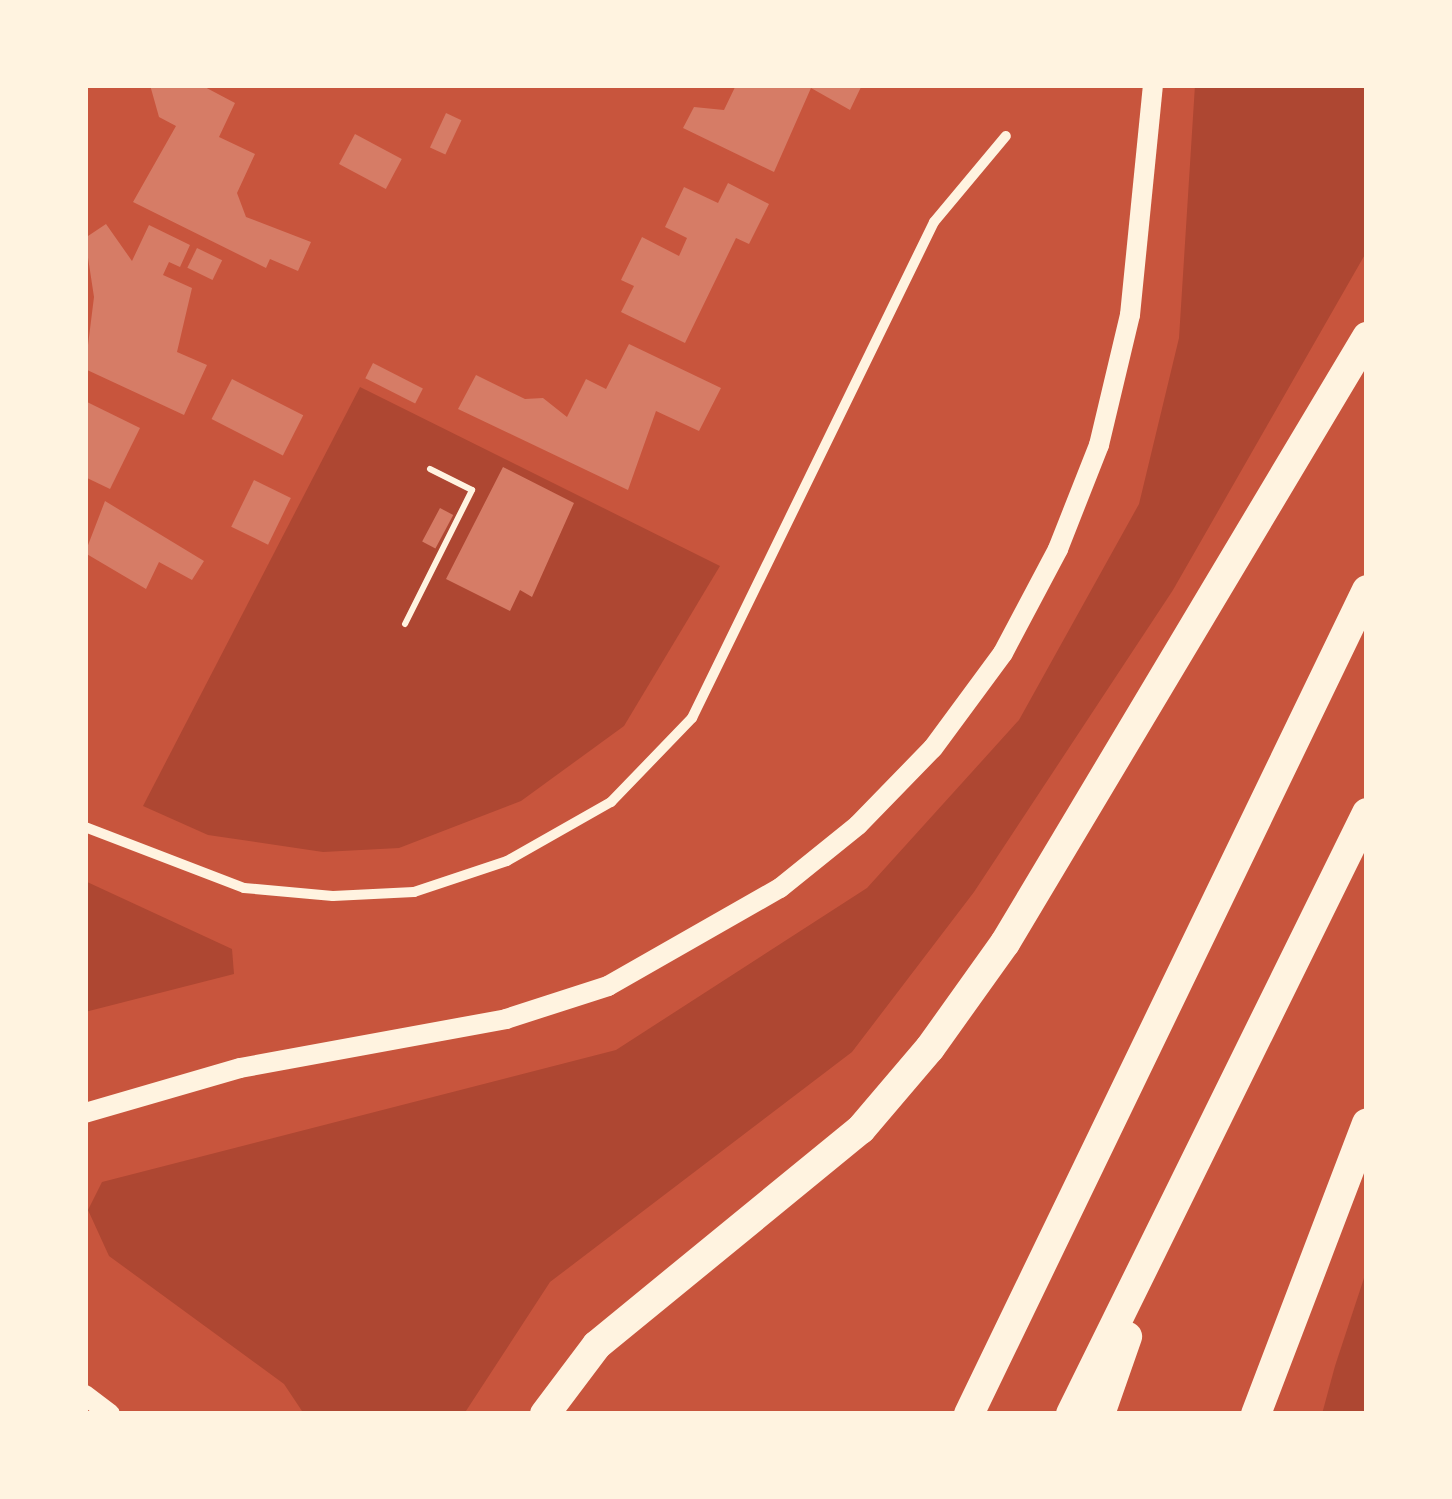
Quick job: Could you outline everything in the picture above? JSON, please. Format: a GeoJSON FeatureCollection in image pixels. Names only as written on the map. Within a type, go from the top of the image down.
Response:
{"type":"FeatureCollection","features":[{"type":"Feature","properties":{"kind":"highway"},"geometry":{"type":"LineString","coordinates":[[546,1414],[596,1346],[861,1129],[930,1048],[1005,943],[1367,337]]}},
{"type":"Feature","properties":{"kind":"highway"},"geometry":{"type":"LineString","coordinates":[[969,1414],[1367,590]]}},
{"type":"Feature","properties":{"kind":"highway"},"geometry":{"type":"LineString","coordinates":[[1071,1414],[1367,813]]}},
{"type":"Feature","properties":{"kind":"highway"},"geometry":{"type":"LineString","coordinates":[[1256,1414],[1367,1123]]}},
{"type":"Feature","properties":{"kind":"highway"},"geometry":{"type":"LineString","coordinates":[[1100,1414],[1176,1198]]}},
{"type":"Feature","properties":{"kind":"main road"},"geometry":{"type":"LineString","coordinates":[[85,1113],[240,1068],[506,1019],[608,986],[765,897],[858,825],[933,748],[1003,654],[1058,549],[1099,445],[1130,315],[1153,85]]}},
{"type":"Feature","properties":{"kind":"main road"},"geometry":{"type":"LineString","coordinates":[[85,1395],[110,1414]]}},
{"type":"Feature","properties":{"kind":"street"},"geometry":{"type":"LineString","coordinates":[[85,827],[244,888],[365,894],[414,892],[507,861],[611,802],[692,718],[934,222],[1006,136]]}},
{"type":"Feature","properties":{"kind":"path"},"geometry":{"type":"LineString","coordinates":[[405,624],[472,490],[430,469]]}},
{"type":"Feature","properties":{"kind":"shaded area"},"geometry":{"type":"Polygon","coordinates":[[[1195,85],[1367,85],[1367,251],[1173,590],[974,892],[852,1052],[550,1282],[464,1414],[304,1414],[284,1384],[109,1256],[88,1210],[102,1182],[616,1050],[867,888],[1019,720],[1139,504],[1179,338],[1195,85]]]}},
{"type":"Feature","properties":{"kind":"shaded area"},"geometry":{"type":"Polygon","coordinates":[[[360,387],[720,566],[624,726],[521,801],[399,848],[323,852],[208,835],[143,806],[360,387]]]}},
{"type":"Feature","properties":{"kind":"shaded area"},"geometry":{"type":"Polygon","coordinates":[[[85,881],[232,949],[234,974],[85,1012],[85,881]]]}},
{"type":"Feature","properties":{"kind":"shaded area"},"geometry":{"type":"Polygon","coordinates":[[[1367,1269],[1367,1414],[1322,1414],[1335,1366],[1367,1269]]]}},
{"type":"Feature","properties":{"kind":"building"},"geometry":{"type":"Polygon","coordinates":[[[150,85],[201,85],[235,103],[219,137],[255,154],[237,193],[246,217],[311,242],[298,271],[270,259],[266,268],[133,202],[176,126],[159,117],[150,85]]]}},
{"type":"Feature","properties":{"kind":"building"},"geometry":{"type":"Polygon","coordinates":[[[736,85],[862,85],[850,110],[811,88],[774,172],[683,128],[694,107],[724,110],[736,85]]]}},
{"type":"Feature","properties":{"kind":"building"},"geometry":{"type":"Polygon","coordinates":[[[446,113],[461,120],[445,155],[430,147],[446,113]]]}},
{"type":"Feature","properties":{"kind":"building"},"geometry":{"type":"Polygon","coordinates":[[[355,134],[402,159],[386,189],[339,164],[355,134]]]}},
{"type":"Feature","properties":{"kind":"building"},"geometry":{"type":"Polygon","coordinates":[[[728,183],[769,204],[749,244],[736,238],[685,343],[621,312],[634,286],[621,280],[642,237],[679,256],[687,238],[665,227],[684,187],[718,203],[728,183]]]}},
{"type":"Feature","properties":{"kind":"building"},"geometry":{"type":"Polygon","coordinates":[[[106,224],[132,261],[149,225],[190,245],[180,267],[169,262],[163,275],[192,288],[177,352],[207,365],[184,415],[85,369],[94,297],[85,238],[106,224]]]}},
{"type":"Feature","properties":{"kind":"building"},"geometry":{"type":"Polygon","coordinates":[[[197,248],[222,260],[213,280],[187,268],[197,248]]]}},
{"type":"Feature","properties":{"kind":"building"},"geometry":{"type":"Polygon","coordinates":[[[629,344],[721,388],[699,431],[656,411],[628,490],[458,409],[476,375],[525,399],[543,398],[567,417],[586,379],[606,389],[629,344]]]}},
{"type":"Feature","properties":{"kind":"building"},"geometry":{"type":"Polygon","coordinates":[[[373,363],[423,388],[415,404],[365,378],[373,363]]]}},
{"type":"Feature","properties":{"kind":"building"},"geometry":{"type":"Polygon","coordinates":[[[232,379],[303,415],[283,455],[212,419],[232,379]]]}},
{"type":"Feature","properties":{"kind":"building"},"geometry":{"type":"Polygon","coordinates":[[[85,401],[140,428],[110,489],[85,477],[85,401]]]}},
{"type":"Feature","properties":{"kind":"building"},"geometry":{"type":"Polygon","coordinates":[[[503,467],[574,503],[532,597],[520,590],[510,611],[446,579],[503,467]]]}},
{"type":"Feature","properties":{"kind":"building"},"geometry":{"type":"Polygon","coordinates":[[[254,480],[291,498],[268,545],[231,527],[254,480]]]}},
{"type":"Feature","properties":{"kind":"building"},"geometry":{"type":"Polygon","coordinates":[[[105,501],[204,561],[192,580],[159,562],[146,589],[85,553],[105,501]]]}},
{"type":"Feature","properties":{"kind":"building"},"geometry":{"type":"Polygon","coordinates":[[[440,508],[453,515],[435,549],[422,542],[440,508]]]}}]}
